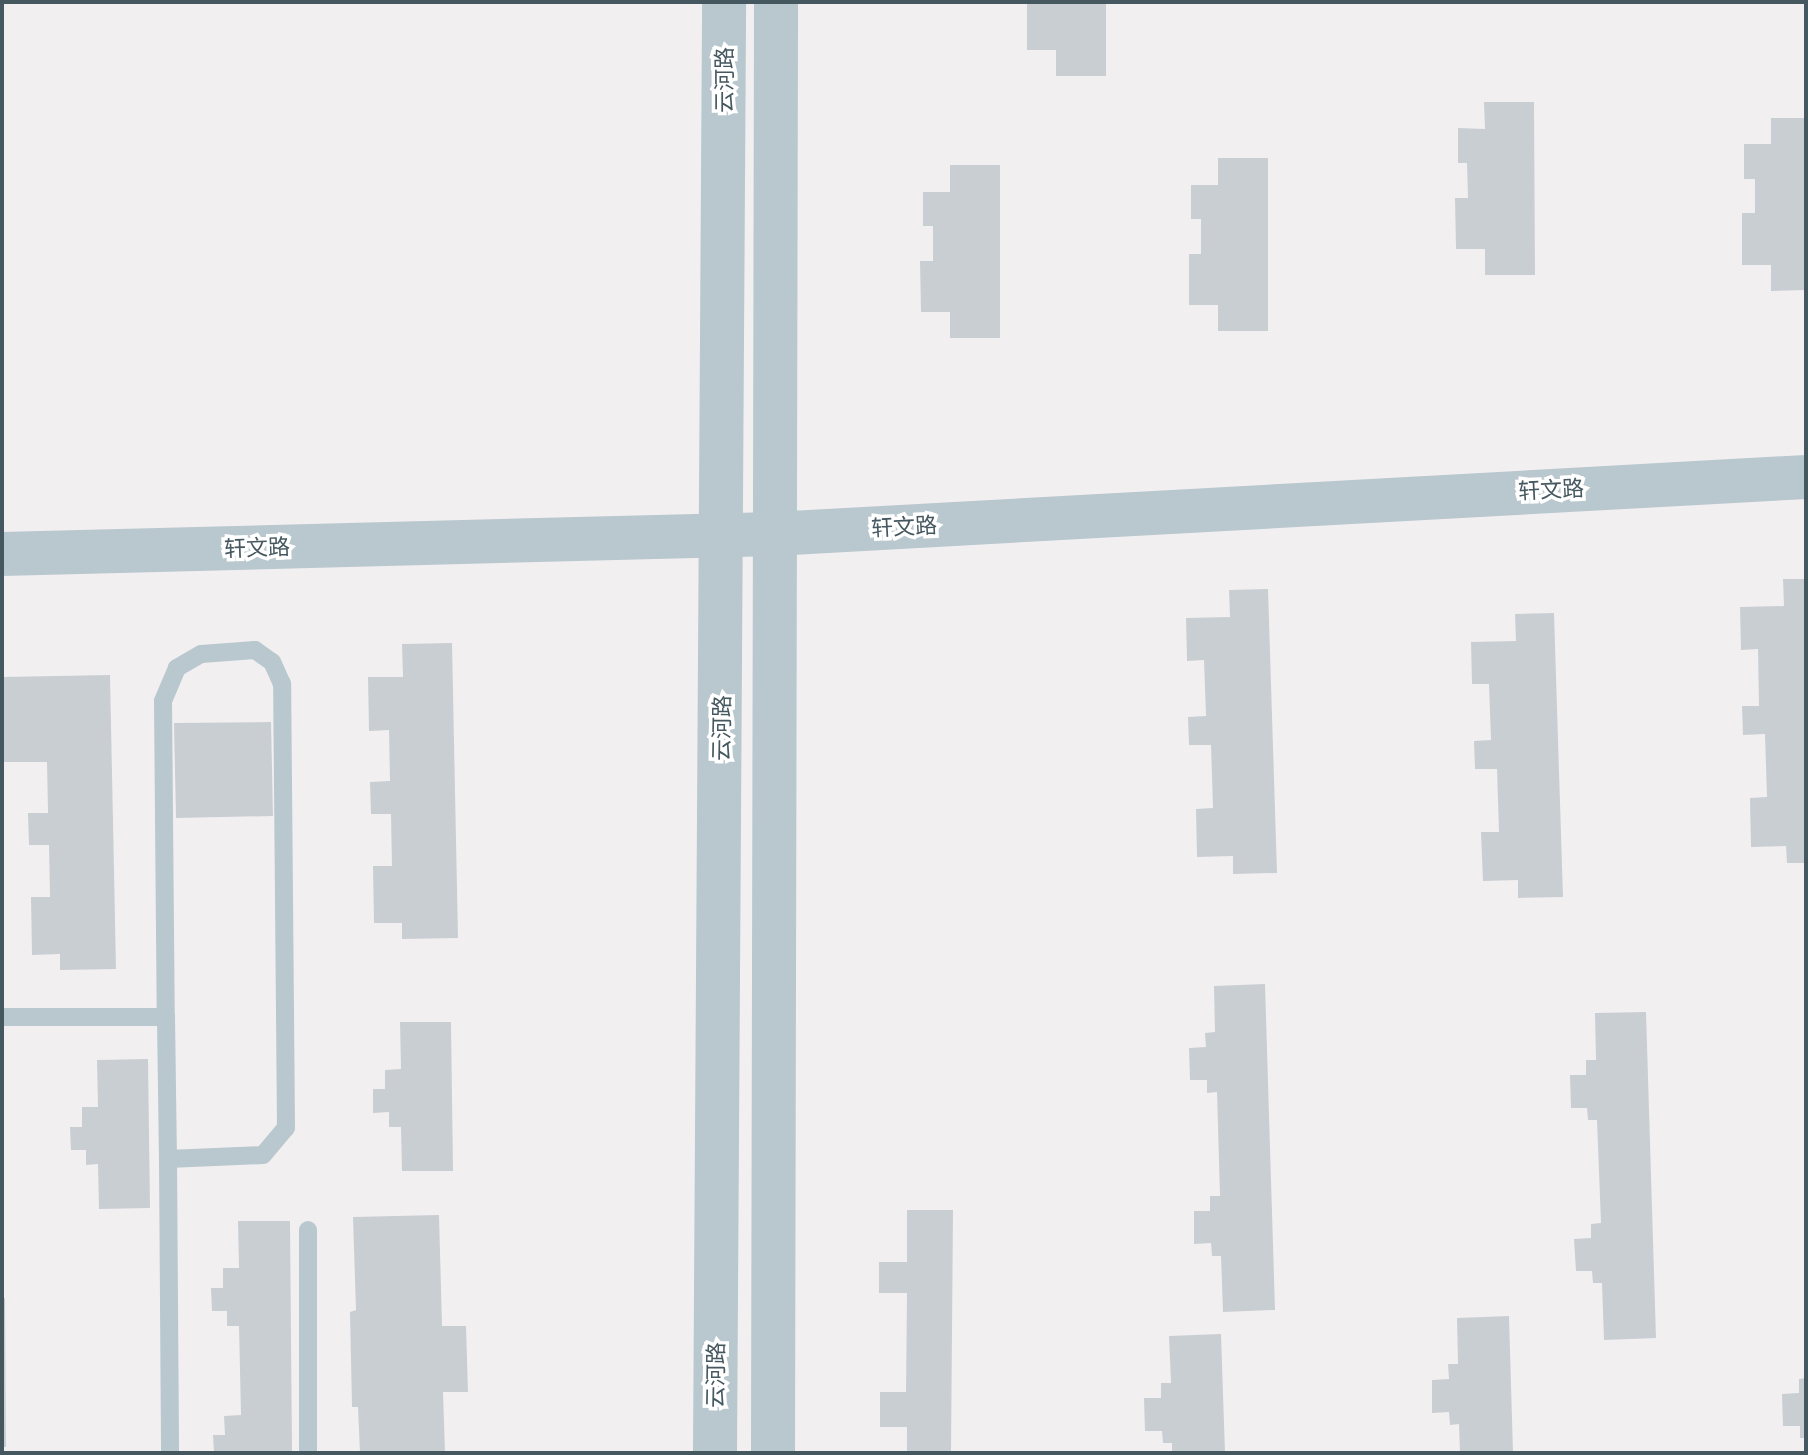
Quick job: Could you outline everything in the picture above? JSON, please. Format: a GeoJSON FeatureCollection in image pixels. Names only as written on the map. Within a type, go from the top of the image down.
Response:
{"type":"FeatureCollection","features":[{"type":"Feature","properties":{"kind":"street","name":"云河路"},"geometry":{"type":"LineString","coordinates":[[715,1453],[724,2]]}},
{"type":"Feature","properties":{"kind":"street"},"geometry":{"type":"LineString","coordinates":[[773,1453],[776,2]]}},
{"type":"Feature","properties":{"kind":"street","name":"轩文路"},"geometry":{"type":"LineString","coordinates":[[2,554],[773,534],[1806,477]]}},
{"type":"Feature","properties":{"kind":"lane"},"geometry":{"type":"LineString","coordinates":[[168,1159],[263,1155],[286,1128],[282,684],[272,662],[255,650],[201,654],[177,668],[163,701],[170,1453]]}},
{"type":"Feature","properties":{"kind":"lane"},"geometry":{"type":"LineString","coordinates":[[2,1017],[166,1017]]}},
{"type":"Feature","properties":{"kind":"lane"},"geometry":{"type":"LineString","coordinates":[[308,1230],[308,1453]]}},
{"type":"Feature","properties":{"kind":"building"},"geometry":{"type":"Polygon","coordinates":[[[1027,2],[1106,2],[1106,76],[1056,76],[1056,50],[1027,50],[1027,2]]]}},
{"type":"Feature","properties":{"kind":"building"},"geometry":{"type":"Polygon","coordinates":[[[1484,102],[1534,102],[1535,275],[1485,275],[1485,249],[1456,249],[1455,198],[1468,198],[1467,163],[1458,163],[1458,128],[1485,129],[1484,102]]]}},
{"type":"Feature","properties":{"kind":"building"},"geometry":{"type":"Polygon","coordinates":[[[1771,118],[1806,118],[1806,290],[1771,291],[1771,265],[1742,265],[1742,213],[1755,213],[1755,179],[1744,179],[1744,144],[1771,144],[1771,118]]]}},
{"type":"Feature","properties":{"kind":"building"},"geometry":{"type":"Polygon","coordinates":[[[1218,158],[1268,158],[1268,331],[1218,331],[1218,305],[1189,305],[1189,254],[1201,254],[1201,219],[1191,219],[1191,185],[1218,185],[1218,158]]]}},
{"type":"Feature","properties":{"kind":"building"},"geometry":{"type":"Polygon","coordinates":[[[950,165],[1000,165],[1000,338],[950,338],[950,312],[921,312],[920,261],[933,261],[933,226],[923,226],[923,192],[950,192],[950,165]]]}},
{"type":"Feature","properties":{"kind":"building"},"geometry":{"type":"Polygon","coordinates":[[[1783,579],[1806,579],[1806,863],[1787,863],[1786,846],[1751,847],[1750,798],[1767,797],[1765,734],[1743,735],[1742,706],[1759,706],[1758,649],[1741,650],[1740,607],[1784,606],[1783,579]]]}},
{"type":"Feature","properties":{"kind":"building"},"geometry":{"type":"Polygon","coordinates":[[[1268,589],[1277,873],[1233,874],[1233,856],[1197,857],[1196,809],[1213,808],[1211,745],[1189,745],[1188,717],[1206,716],[1204,660],[1187,661],[1186,618],[1230,617],[1229,590],[1268,589]]]}},
{"type":"Feature","properties":{"kind":"building"},"geometry":{"type":"Polygon","coordinates":[[[1554,613],[1563,897],[1518,898],[1518,880],[1483,881],[1481,832],[1499,832],[1497,769],[1475,769],[1474,741],[1491,740],[1489,684],[1472,684],[1471,642],[1516,641],[1515,614],[1554,613]]]}},
{"type":"Feature","properties":{"kind":"building"},"geometry":{"type":"Polygon","coordinates":[[[452,643],[458,938],[402,939],[402,923],[374,923],[373,866],[392,866],[391,814],[371,814],[370,782],[390,781],[389,730],[369,731],[368,677],[403,677],[402,644],[452,643]]]}},
{"type":"Feature","properties":{"kind":"building"},"geometry":{"type":"Polygon","coordinates":[[[110,675],[116,969],[60,970],[60,954],[32,955],[31,897],[50,897],[49,845],[29,845],[28,813],[48,813],[47,762],[2,762],[2,677],[110,675]]]}},
{"type":"Feature","properties":{"kind":"building"},"geometry":{"type":"Polygon","coordinates":[[[271,722],[273,816],[176,818],[174,723],[271,722]]]}},
{"type":"Feature","properties":{"kind":"building"},"geometry":{"type":"Polygon","coordinates":[[[1265,984],[1275,1310],[1223,1312],[1221,1256],[1212,1256],[1211,1243],[1194,1244],[1194,1211],[1210,1211],[1210,1196],[1220,1196],[1217,1092],[1207,1093],[1207,1080],[1190,1080],[1189,1048],[1206,1047],[1205,1033],[1215,1032],[1214,986],[1265,984]]]}},
{"type":"Feature","properties":{"kind":"building"},"geometry":{"type":"Polygon","coordinates":[[[1646,1012],[1656,1338],[1604,1340],[1602,1283],[1593,1283],[1592,1271],[1576,1271],[1574,1239],[1591,1238],[1591,1224],[1601,1223],[1597,1120],[1588,1120],[1587,1108],[1571,1108],[1570,1075],[1586,1075],[1586,1060],[1596,1060],[1595,1013],[1646,1012]]]}},
{"type":"Feature","properties":{"kind":"building"},"geometry":{"type":"Polygon","coordinates":[[[400,1022],[451,1022],[453,1171],[402,1171],[401,1127],[389,1127],[389,1112],[373,1113],[373,1089],[385,1089],[385,1070],[401,1069],[400,1022]]]}},
{"type":"Feature","properties":{"kind":"building"},"geometry":{"type":"Polygon","coordinates":[[[148,1059],[150,1208],[99,1209],[98,1164],[86,1165],[86,1150],[71,1150],[70,1127],[82,1127],[82,1107],[98,1107],[97,1060],[148,1059]]]}},
{"type":"Feature","properties":{"kind":"building"},"geometry":{"type":"Polygon","coordinates":[[[907,1210],[953,1210],[951,1453],[907,1453],[907,1427],[880,1427],[880,1392],[906,1392],[907,1293],[879,1293],[879,1262],[907,1262],[907,1210]]]}},
{"type":"Feature","properties":{"kind":"building"},"geometry":{"type":"Polygon","coordinates":[[[439,1215],[442,1326],[466,1326],[468,1392],[443,1392],[445,1453],[360,1453],[358,1407],[352,1407],[350,1312],[356,1310],[353,1217],[439,1215]]]}},
{"type":"Feature","properties":{"kind":"building"},"geometry":{"type":"Polygon","coordinates":[[[238,1221],[290,1221],[292,1453],[214,1453],[213,1435],[225,1435],[224,1416],[241,1415],[239,1326],[227,1326],[227,1311],[212,1311],[211,1288],[223,1288],[223,1268],[239,1268],[238,1221]]]}},
{"type":"Feature","properties":{"kind":"building"},"geometry":{"type":"Polygon","coordinates":[[[2,1298],[5,1298],[6,1447],[2,1447],[2,1298]]]}},
{"type":"Feature","properties":{"kind":"building"},"geometry":{"type":"Polygon","coordinates":[[[1509,1316],[1513,1453],[1460,1453],[1459,1424],[1450,1425],[1449,1412],[1432,1413],[1432,1380],[1449,1379],[1448,1364],[1458,1364],[1457,1318],[1509,1316]]]}},
{"type":"Feature","properties":{"kind":"building"},"geometry":{"type":"Polygon","coordinates":[[[1221,1334],[1225,1453],[1172,1453],[1172,1443],[1163,1443],[1162,1431],[1145,1431],[1144,1398],[1161,1398],[1161,1383],[1171,1383],[1169,1336],[1221,1334]]]}},
{"type":"Feature","properties":{"kind":"building"},"geometry":{"type":"Polygon","coordinates":[[[1806,1378],[1806,1438],[1800,1438],[1800,1426],[1783,1426],[1782,1394],[1799,1393],[1799,1379],[1806,1378]]]}}]}
